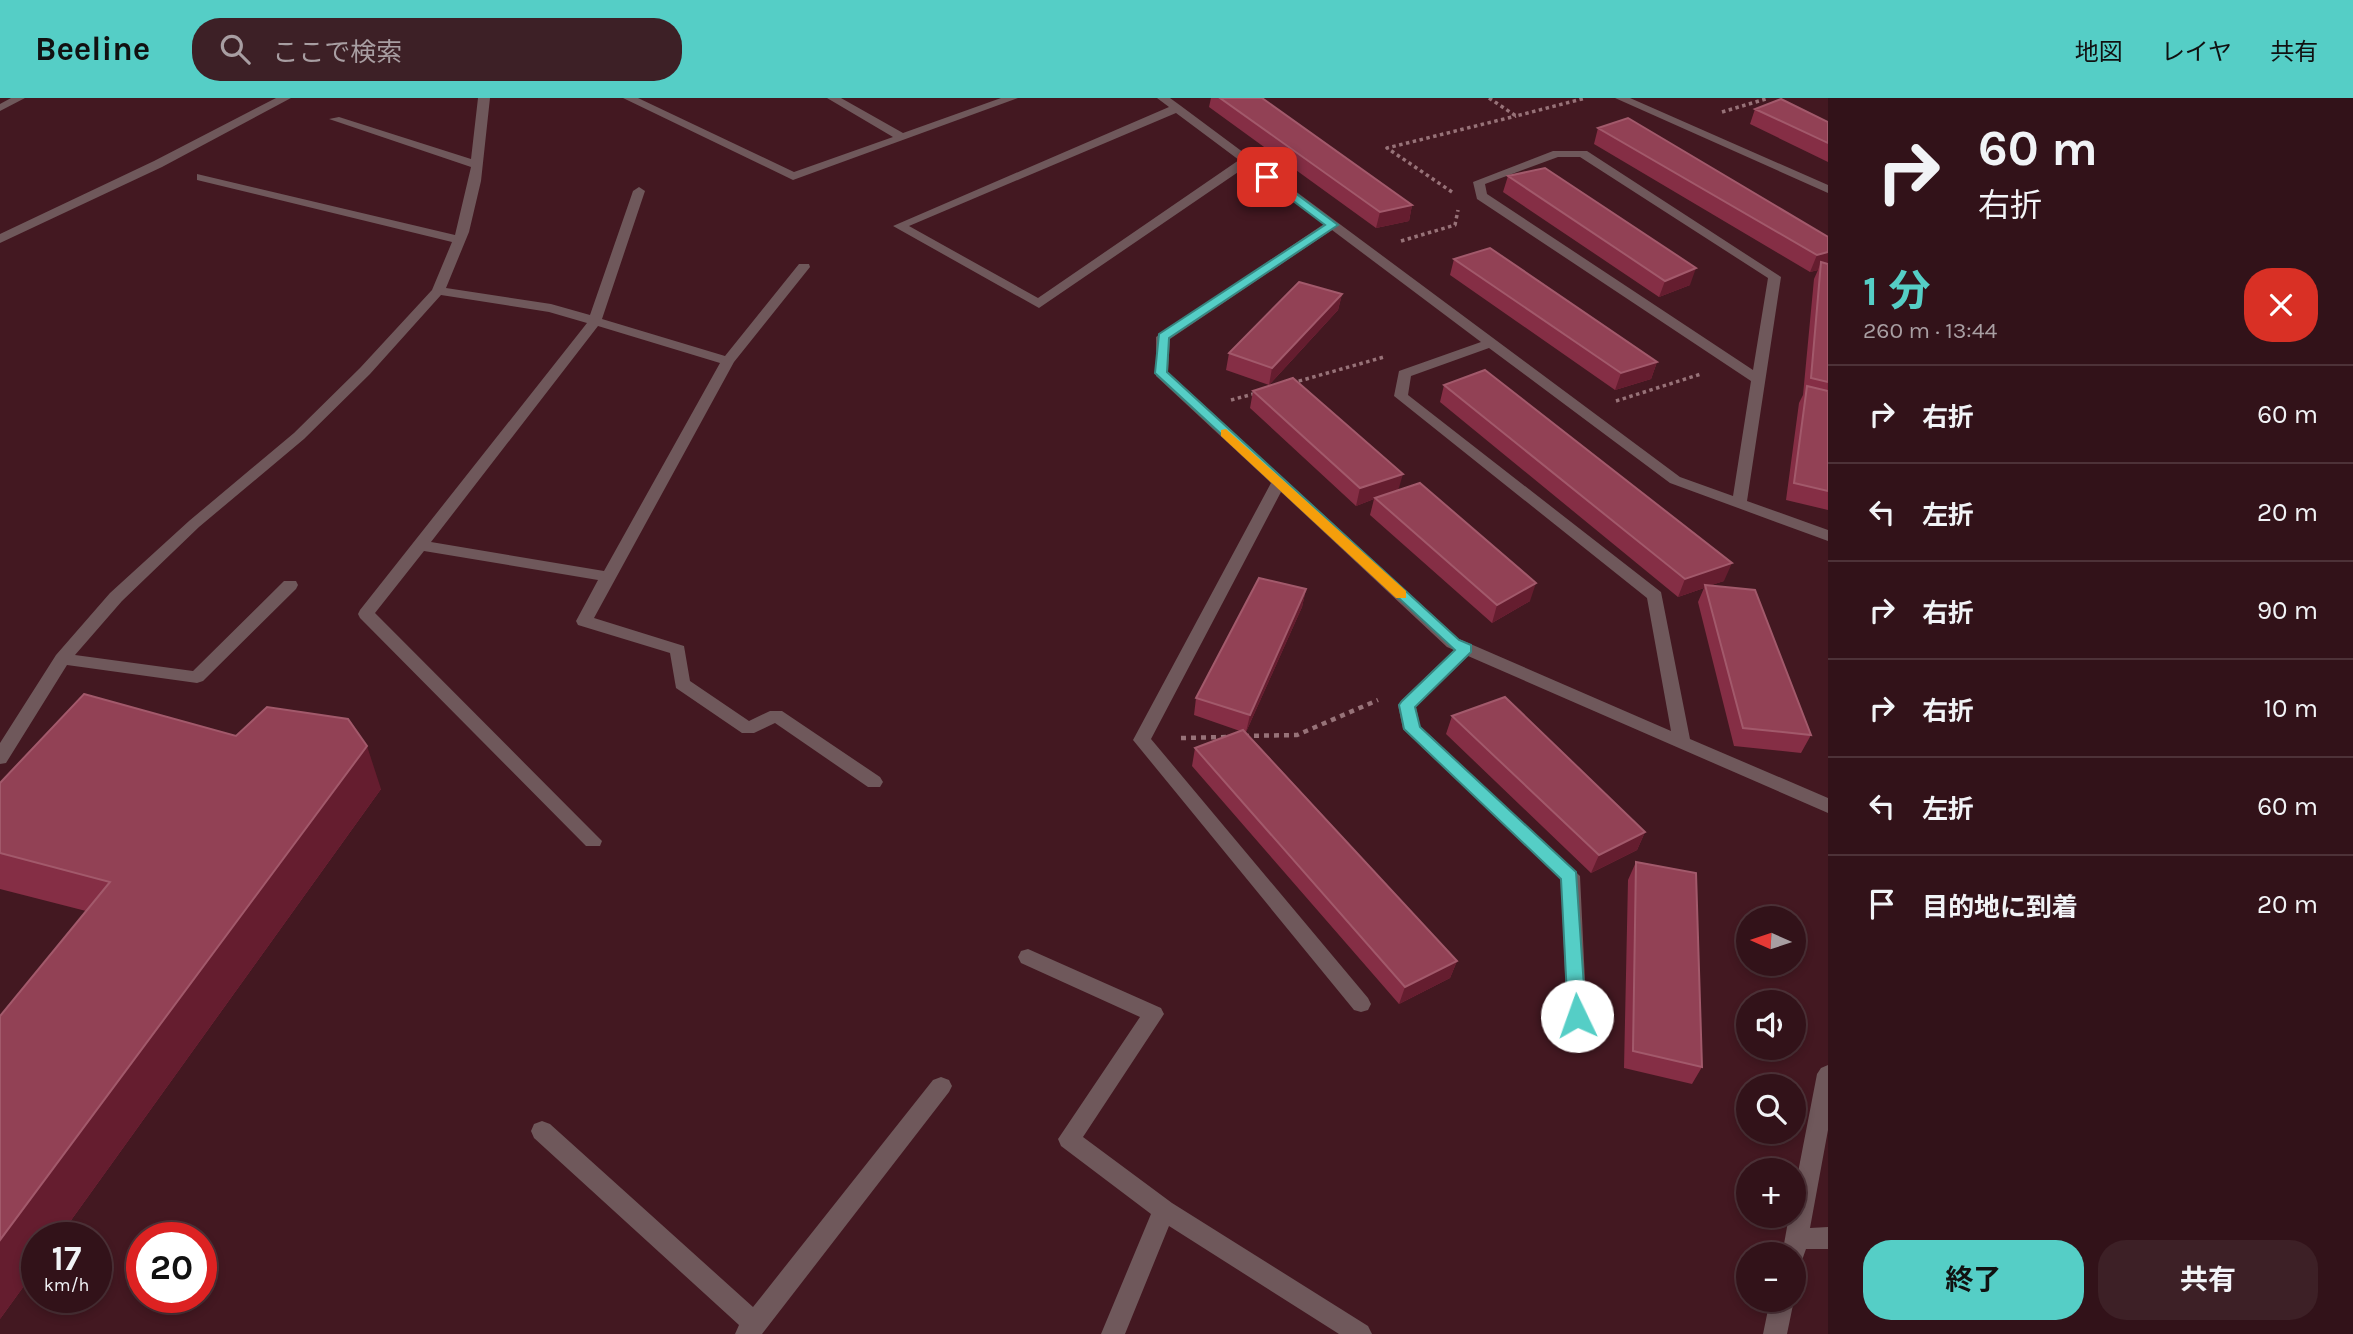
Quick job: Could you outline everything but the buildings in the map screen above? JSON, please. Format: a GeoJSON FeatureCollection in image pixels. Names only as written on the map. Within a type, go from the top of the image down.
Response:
{"type":"FeatureCollection","features":[{"type":"Feature","properties":{"kind":"street"},"geometry":{"type":"LineString","coordinates":[[0,108],[19,98]]}},
{"type":"Feature","properties":{"kind":"street"},"geometry":{"type":"LineString","coordinates":[[0,239],[158,164],[285,98]]}},
{"type":"Feature","properties":{"kind":"street"},"geometry":{"type":"LineString","coordinates":[[0,758],[62,659],[116,597],[299,436],[365,371],[438,291],[460,240],[477,165],[484,98]]}},
{"type":"Feature","properties":{"kind":"street"},"geometry":{"type":"LineString","coordinates":[[629,98],[793,176],[1004,99]]}},
{"type":"Feature","properties":{"kind":"street"},"geometry":{"type":"LineString","coordinates":[[833,98],[902,137]]}},
{"type":"Feature","properties":{"kind":"street"},"geometry":{"type":"LineString","coordinates":[[1163,98],[1675,480],[1828,536]]}},
{"type":"Feature","properties":{"kind":"street"},"geometry":{"type":"LineString","coordinates":[[1620,98],[1828,189]]}},
{"type":"Feature","properties":{"kind":"street"},"geometry":{"type":"LineString","coordinates":[[1177,108],[899,226],[1040,304],[1246,161]]}},
{"type":"Feature","properties":{"kind":"street"},"geometry":{"type":"LineString","coordinates":[[335,119],[477,165]]}},
{"type":"Feature","properties":{"kind":"street"},"geometry":{"type":"LineString","coordinates":[[1739,503],[1775,277],[1583,153],[1557,153],[1479,182],[1481,196],[1758,379]]}},
{"type":"Feature","properties":{"kind":"street"},"geometry":{"type":"LineString","coordinates":[[201,177],[460,240]]}},
{"type":"Feature","properties":{"kind":"street"},"geometry":{"type":"LineString","coordinates":[[593,841],[366,614],[595,321],[639,191]]}},
{"type":"Feature","properties":{"kind":"street"},"geometry":{"type":"LineString","coordinates":[[1332,225],[1163,337],[1161,373],[1453,643],[1828,806]]}},
{"type":"Feature","properties":{"kind":"street"},"geometry":{"type":"LineString","coordinates":[[804,267],[728,361],[584,621],[678,650],[682,684],[748,729],[776,715],[874,782]]}},
{"type":"Feature","properties":{"kind":"street"},"geometry":{"type":"LineString","coordinates":[[438,291],[551,308],[728,361]]}},
{"type":"Feature","properties":{"kind":"street"},"geometry":{"type":"LineString","coordinates":[[1490,343],[1404,374],[1401,396],[1655,596],[1682,743]]}},
{"type":"Feature","properties":{"kind":"street"},"geometry":{"type":"LineString","coordinates":[[1279,482],[1142,740],[1361,1004]]}},
{"type":"Feature","properties":{"kind":"street"},"geometry":{"type":"LineString","coordinates":[[420,545],[609,577]]}},
{"type":"Feature","properties":{"kind":"street"},"geometry":{"type":"LineString","coordinates":[[62,659],[197,677],[290,584]]}},
{"type":"Feature","properties":{"kind":"street"},"geometry":{"type":"LineString","coordinates":[[1465,649],[1407,705],[1412,729],[1570,876],[1578,1044]]}},
{"type":"Feature","properties":{"kind":"street"},"geometry":{"type":"LineString","coordinates":[[1028,957],[1154,1014],[1069,1139],[1164,1210],[1360,1334]]}},
{"type":"Feature","properties":{"kind":"street"},"geometry":{"type":"LineString","coordinates":[[1796,1242],[1828,1074]]}},
{"type":"Feature","properties":{"kind":"street"},"geometry":{"type":"LineString","coordinates":[[542,1132],[751,1329],[941,1086]]}},
{"type":"Feature","properties":{"kind":"street"},"geometry":{"type":"LineString","coordinates":[[1113,1334],[1164,1210]]}},
{"type":"Feature","properties":{"kind":"street"},"geometry":{"type":"LineString","coordinates":[[1806,1244],[1828,1238]]}},
{"type":"Feature","properties":{"kind":"street"},"geometry":{"type":"LineString","coordinates":[[1775,1334],[1780,1312]]}},
{"type":"Feature","properties":{"kind":"path"},"geometry":{"type":"LineString","coordinates":[[1489,98],[1516,116]]}},
{"type":"Feature","properties":{"kind":"path"},"geometry":{"type":"LineString","coordinates":[[1461,198],[1387,148],[1586,98]]}},
{"type":"Feature","properties":{"kind":"path"},"geometry":{"type":"LineString","coordinates":[[1367,251],[1455,225],[1459,207]]}},
{"type":"Feature","properties":{"kind":"path"},"geometry":{"type":"LineString","coordinates":[[1279,387],[1385,356],[1404,374]]}},
{"type":"Feature","properties":{"kind":"path"},"geometry":{"type":"LineString","coordinates":[[1583,412],[1735,363]]}},
{"type":"Feature","properties":{"kind":"path"},"geometry":{"type":"LineString","coordinates":[[1200,409],[1266,390]]}},
{"type":"Feature","properties":{"kind":"path"},"geometry":{"type":"LineString","coordinates":[[1142,740],[1297,735],[1386,697]]}},
{"type":"Feature","properties":{"kind":"slow traffic"},"geometry":{"type":"LineString","coordinates":[[1226,433],[1401,595]]}},
{"type":"Feature","properties":{"kind":"route"},"geometry":{"type":"LineString","coordinates":[[1267,177],[1332,225],[1163,337],[1161,373],[1453,643],[1465,649],[1407,705],[1412,729],[1570,876],[1577,1016]]}}]}
